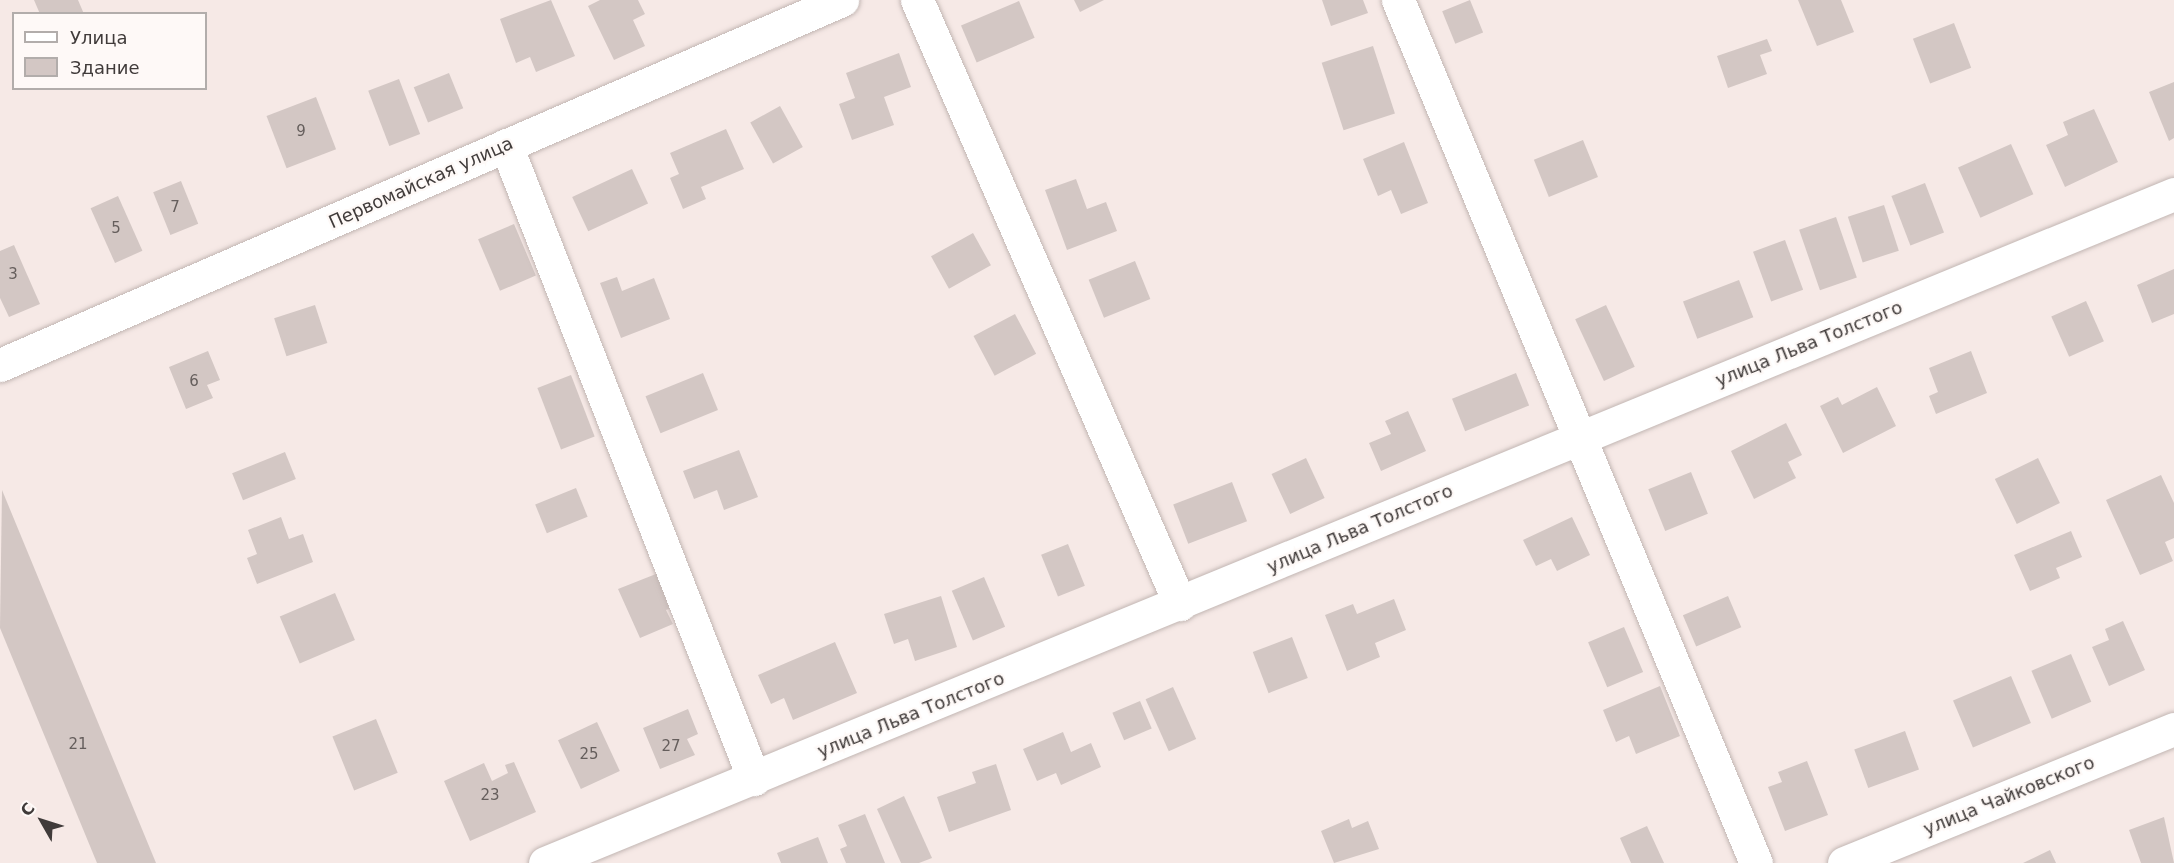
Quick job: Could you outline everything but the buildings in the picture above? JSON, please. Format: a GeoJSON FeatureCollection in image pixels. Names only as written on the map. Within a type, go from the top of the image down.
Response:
{"type":"FeatureCollection","features":[{"type":"Feature","properties":{"kind":"street","name":"Первомайская улица"},"geometry":{"type":"LineString","coordinates":[[0,365],[842,0]]}},
{"type":"Feature","properties":{"kind":"street"},"geometry":{"type":"LineString","coordinates":[[917,0],[1180,604]]}},
{"type":"Feature","properties":{"kind":"street"},"geometry":{"type":"LineString","coordinates":[[1398,0],[1755,863]]}},
{"type":"Feature","properties":{"kind":"street"},"geometry":{"type":"LineString","coordinates":[[507,146],[754,778]]}},
{"type":"Feature","properties":{"kind":"street","name":"улица Льва Толстого"},"geometry":{"type":"LineString","coordinates":[[545,863],[2174,194]]}},
{"type":"Feature","properties":{"kind":"street","name":"улица Чайковского"},"geometry":{"type":"LineString","coordinates":[[1844,863],[2174,729]]}}]}
